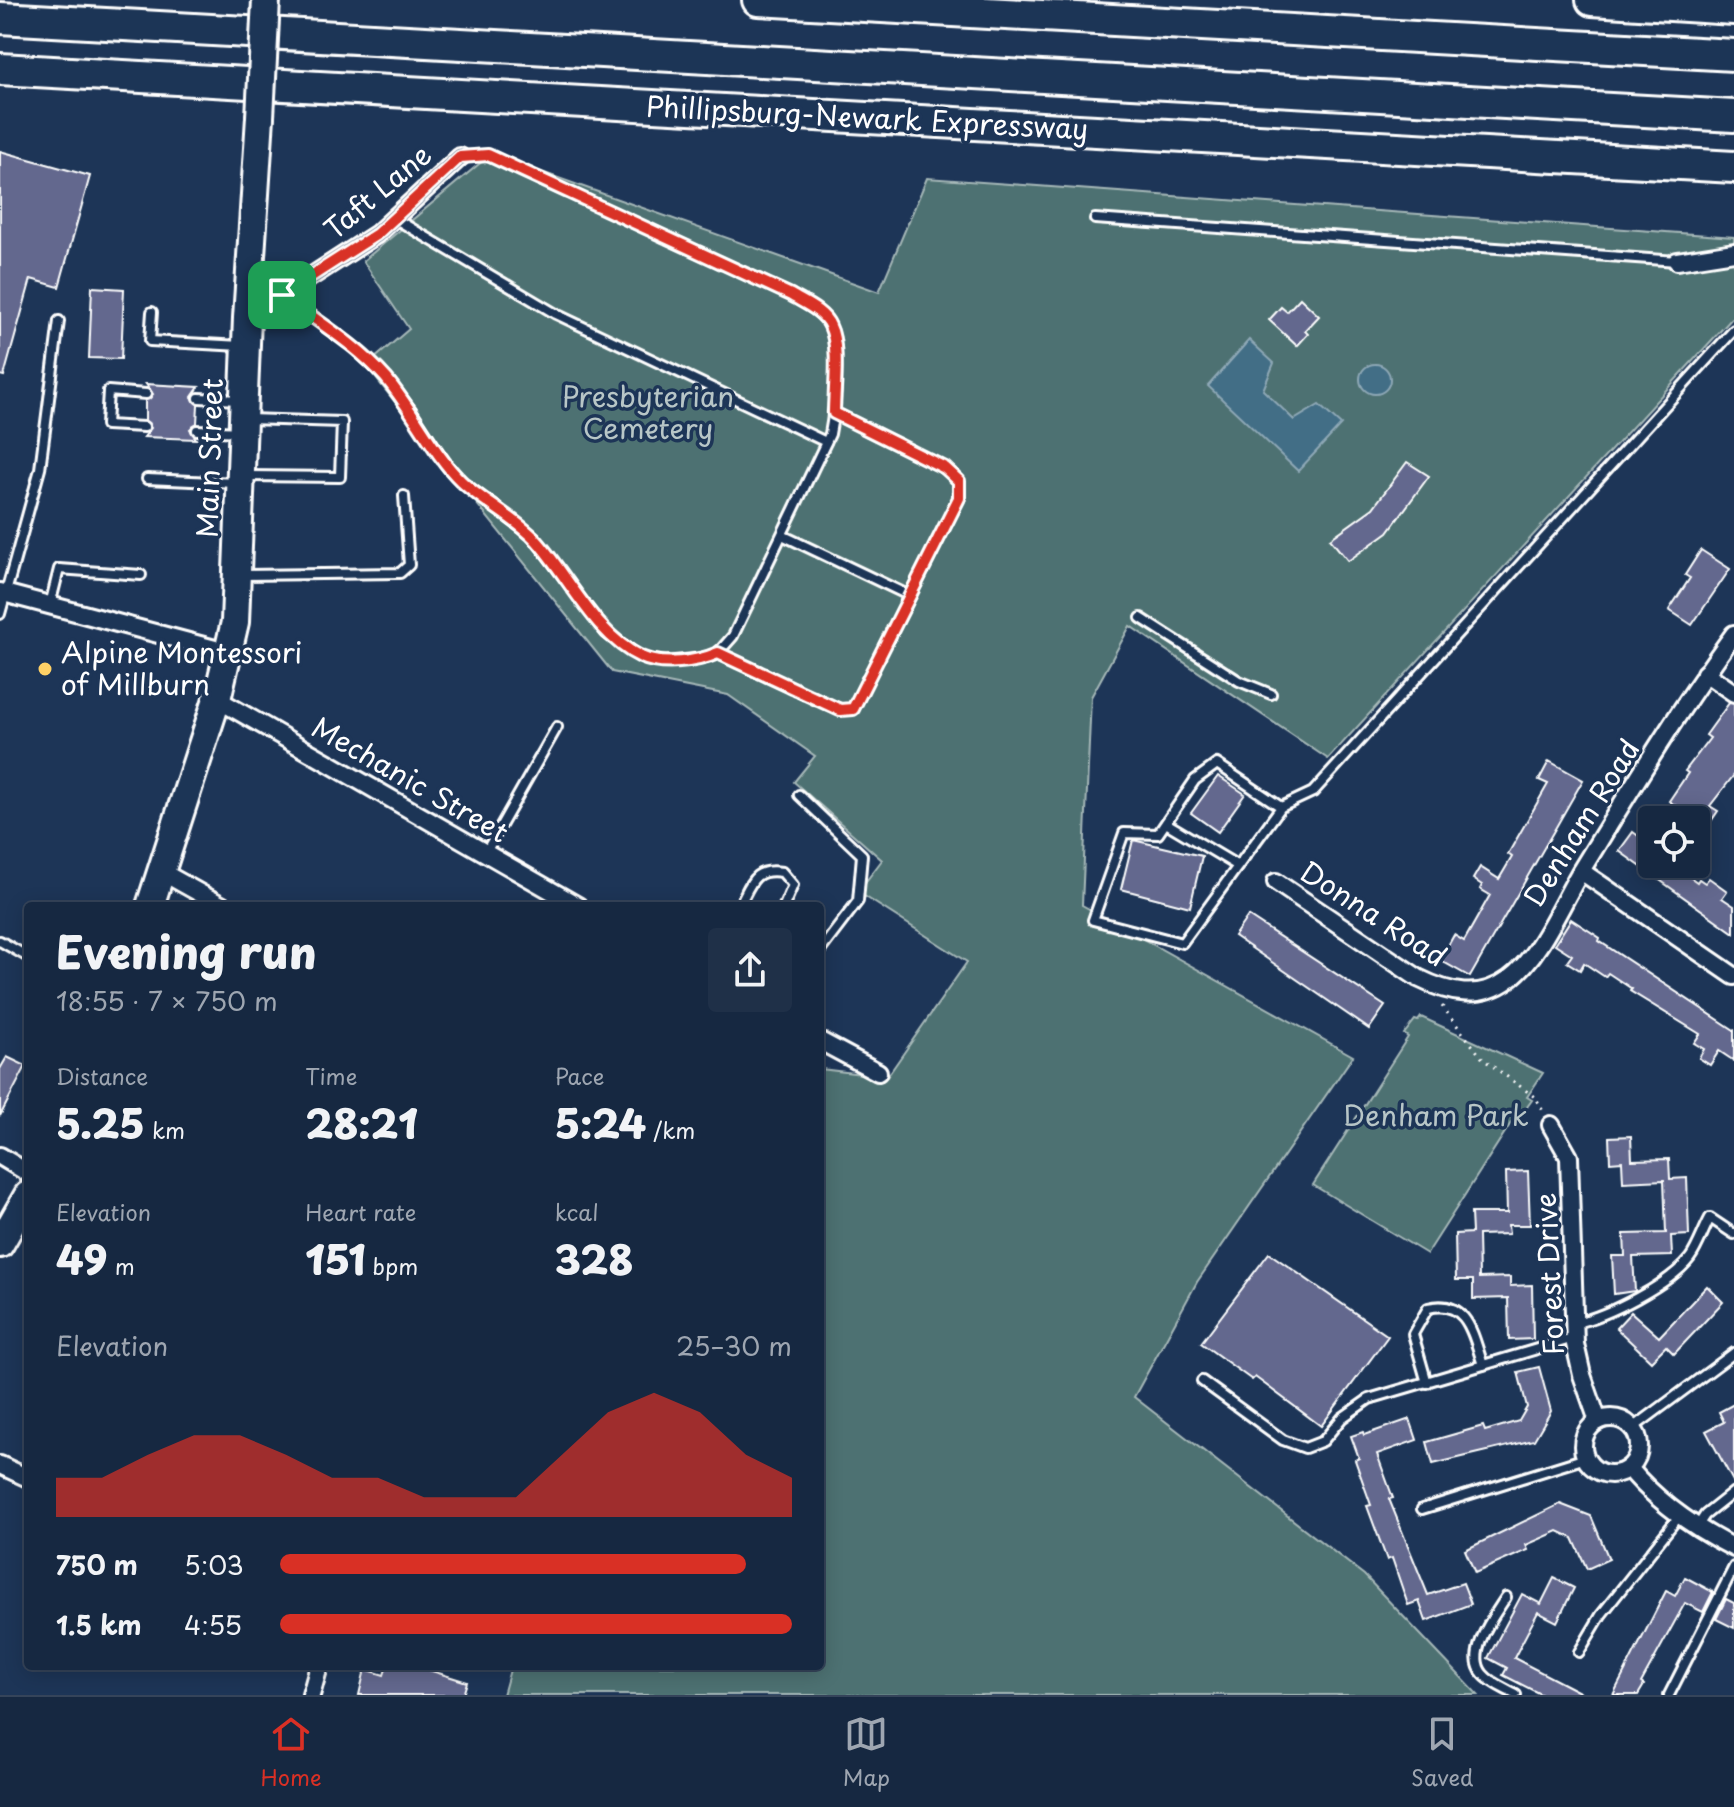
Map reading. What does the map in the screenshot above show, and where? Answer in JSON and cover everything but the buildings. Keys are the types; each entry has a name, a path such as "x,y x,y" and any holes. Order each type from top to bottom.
{"highway":[{"path":"758,0 1728,55"},
{"path":"1592,0 1734,9"},
{"name":"Phillipsburg-Newark Expressway","path":"0,18 1734,116"},
{"name":"Phillipsburg-Newark Expressway","path":"0,69 1734,167"}],"main road":[{"name":"Main Street","path":"151,902 230,653 238,575 247,318 266,0"},
{"path":"2,1234 24,1201"}],"street":[{"name":"Taft Lane","path":"247,318 377,234 460,157"},
{"path":"1677,261 1734,252"},
{"path":"3,593 230,653"},
{"name":"Denham Road","path":"1443,990 1477,993 1493,988 1520,971 1705,673 1734,634"},
{"path":"1705,673 1734,693"},
{"name":"Mechanic Street","path":"217,699 571,902"},
{"path":"1581,871 1734,976"},
{"path":"162,872 216,902"},
{"name":"Donna Road","path":"1276,882 1418,978 1443,990"},
{"path":"824,1043 878,1072"},
{"name":"Forest Drive","path":"1551,1125 1569,1157 1574,1330 1582,1375 1598,1421"},
{"path":"0,1156 24,1171"},
{"path":"1615,1419 1633,1428 1639,1452 1629,1468 1614,1474 1597,1471 1586,1458 1583,1441 1591,1426 1598,1421 1615,1419"},
{"path":"0,1465 24,1476"},
{"path":"1629,1468 1642,1484 1680,1515 1734,1548"},
{"path":"311,1695 318,1670"}],"lane":[{"path":"282,295 356,349 385,377 448,467 463,483 534,537 606,633 642,658 665,662 706,658 718,653 733,636 826,442 834,413 834,354 830,326 820,313 791,295 488,155 460,157"},
{"path":"394,218 556,314 826,442"},
{"path":"1095,219 1677,261"},
{"path":"152,312 150,341 246,346"},
{"path":"0,614 3,593 40,469 59,321"},
{"path":"1281,807 1217,764 1195,780 1158,834 1124,833 1093,920 1182,943 1281,807 1313,792 1734,330"},
{"path":"144,427 106,425 108,391 146,394"},
{"path":"199,398 244,417"},
{"path":"718,653 840,710 853,709 959,498 959,481 945,468 834,413"},
{"path":"147,479 340,477 342,422 244,417 197,430"},
{"path":"238,575 400,573 409,565 404,496"},
{"path":"782,535 910,596"},
{"path":"50,605 59,569 141,575"},
{"path":"1141,618 1239,681 1271,694"},
{"path":"485,853 557,727"},
{"path":"799,795 862,855 858,901 824,946"},
{"path":"1166,823 1238,866"},
{"path":"741,902 756,874 766,869 782,872 793,885 786,902"},
{"path":"0,941 24,955"},
{"path":"1202,1381 1283,1440 1305,1448 1323,1441 1342,1418 1369,1399 1483,1365 1574,1330 1640,1297 1689,1258 1710,1218 1734,1234"},
{"path":"1427,1383 1413,1334 1428,1308 1439,1305 1455,1308 1468,1320 1483,1365"},
{"path":"1633,1428 1734,1353"},
{"path":"1422,1509 1586,1458"},
{"path":"1697,1527 1705,1515 1734,1492"},
{"path":"1579,1652 1601,1615 1680,1515"},
{"path":"1669,1695 1734,1567"},
{"path":"1506,1597 1478,1649 1477,1663 1484,1676 1516,1695"}],"path":[{"path":"1443,990 1440,1003 1483,1059 1536,1098 1551,1125"}],"green space":[{"name":"Presbyterian Cemetery","path":"491,154 879,292 927,178 1734,237 1734,316 1328,759 1130,626 1091,697 1082,905 1353,1056 1197,1282 1134,1397 1364,1575 1478,1695 503,1695 510,1670 824,1670 824,1069 887,1077 967,962 858,892 882,860 794,782 815,756 728,695 612,672 366,366 409,329 363,261"},
{"name":"Denham Park","path":"1421,1017 1543,1073 1527,1097 1532,1100 1514,1125 1511,1123 1427,1254 1313,1185 1408,1037 1404,1034"}],"water":[{"path":"1249,340 1274,363 1263,390 1294,420 1319,405 1341,425 1298,471 1208,386"},
{"path":"1375,364 1386,368 1390,379 1386,390 1375,394 1364,390 1360,379 1364,368"}],"place":[{"name":"Alpine Montessori of Millburn","path":"45,669"}],"route":[{"path":"488,155 791,295 820,313 830,326 834,354 834,413 945,468 959,481 959,498 853,709 840,710 718,653 706,658 665,662 642,658 606,633 534,537 463,483 448,467 385,377 356,349 282,295 377,234 460,157 488,155"}]}
